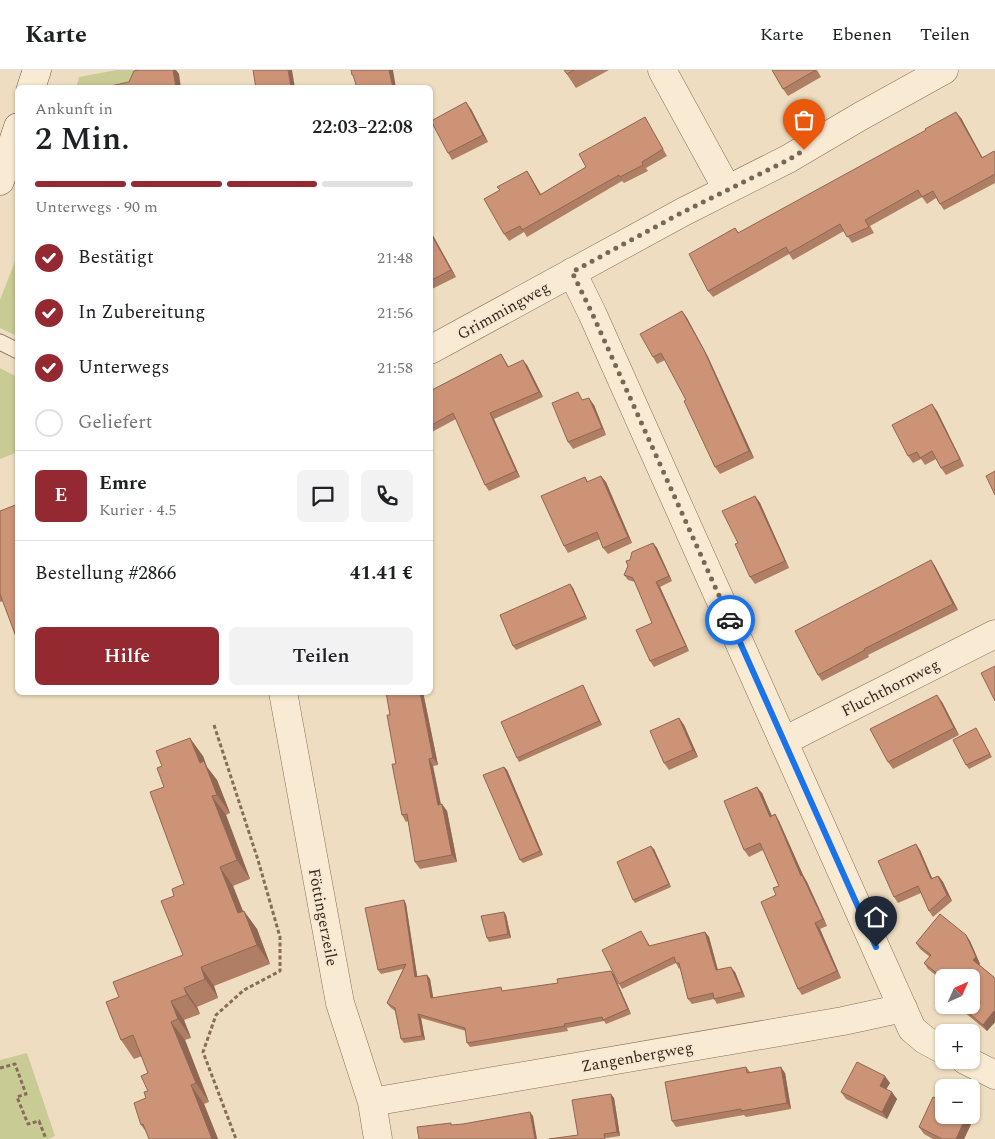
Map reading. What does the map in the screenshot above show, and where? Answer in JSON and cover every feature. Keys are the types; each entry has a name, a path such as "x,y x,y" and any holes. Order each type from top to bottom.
{"street":[{"path":"31,85 36,70"},
{"path":"662,70 727,189"},
{"name":"Grimmingweg","path":"433,348 683,212 788,160 944,70"},
{"path":"0,181 15,136"},
{"path":"572,272 596,321 912,1029 918,1035 935,1045"},
{"name":"Fluchthornweg","path":"784,741 995,634"},
{"name":"Föttingerzeile","path":"284,695 340,1003 372,1102 378,1139"},
{"name":"Zangenbergweg","path":"372,1102 843,1021 903,1008"},
{"path":"980,1067 995,1074"}],"lane":[{"path":"0,342 15,349"}],"path":[{"path":"214,725 258,860 280,937 280,971 244,990 216,1015 203,1052 236,1139"},
{"path":"0,1068 15,1064 26,1094 17,1097 28,1124 40,1121 46,1139"}],"green space":[{"path":"117,70 175,70 179,74 143,81 140,85 77,85 79,77"},
{"path":"15,261 15,335 0,328 0,300"},
{"path":"0,368 15,376 15,453 0,459"},
{"path":"27,1053 55,1136 48,1139 0,1139 0,1060"}],"building":[{"path":"173,70 176,85 115,85 129,82 134,71"},
{"path":"253,70 288,70 291,85 256,85"},
{"path":"351,70 389,70 392,85 356,85"},
{"path":"564,70 574,70 567,74"},
{"path":"772,70 816,70 783,89"},
{"path":"466,102 483,135 448,153 433,125 433,120"},
{"path":"956,112 982,158 994,151 995,174 940,204 933,191 922,197 918,190 865,220 869,227 847,237 840,224 789,253 786,247 708,291 689,254 735,228 738,233"},
{"path":"645,117 663,149 642,162 643,165 620,177 619,175 522,230 520,226 504,234 484,199 500,190 497,187 527,171 540,195 586,167 579,154"},
{"path":"433,237 451,270 433,279"},
{"path":"682,311 704,350 749,451 715,467 684,401 686,400 661,353 653,357 640,334"},
{"path":"501,354 508,367 523,360 539,392 490,413 516,471 485,485 453,413 433,424 433,389"},
{"path":"578,392 582,400 589,398 602,428 568,442 552,403"},
{"path":"932,404 960,459 941,468 932,451 920,458 917,452 908,456 892,425"},
{"path":"995,471 995,495 986,476"},
{"path":"601,476 628,537 603,548 597,532 564,546 541,496 585,477 587,482"},
{"path":"755,496 785,561 750,577 735,544 738,543 722,511"},
{"path":"15,505 15,634 0,594 0,511"},
{"path":"653,543 669,576 656,582 686,646 650,661 636,630 652,623 633,578 624,575 628,566 626,561 630,560 632,552"},
{"path":"931,560 953,604 864,649 818,675 795,631"},
{"path":"570,584 585,616 513,646 500,615"},
{"path":"995,666 995,701 981,673"},
{"path":"583,685 599,721 517,758 501,722"},
{"path":"387,695 421,695 433,758 429,759 438,805 442,804 452,855 415,862 407,814 402,815 392,764 396,764 387,715 390,715"},
{"path":"937,695 954,728 888,762 870,729"},
{"path":"679,718 693,750 664,763 650,731"},
{"path":"976,728 990,754 966,765 953,740"},
{"path":"190,738 200,763 204,761 217,795 212,796 237,860 220,867 238,913 244,911 257,945 201,967 205,979 184,988 187,995 171,1001 178,1019 171,1022 196,1083 191,1085 212,1139 149,1139 143,1124 141,1125 134,1103 146,1098 144,1092 148,1091 141,1076 148,1073 133,1035 121,1040 106,1002 119,997 113,982 183,955 161,901 174,896 172,889 184,884 150,792 164,787 157,768 162,766 156,751"},
{"path":"504,767 540,851 520,860 483,775"},
{"path":"757,787 770,817 775,814 801,876 823,919 815,923 837,971 798,989 761,902 776,895 773,888 779,886 760,843 744,850 724,801"},
{"path":"916,844 931,879 938,876 947,895 929,911 918,886 894,897 878,861"},
{"path":"651,846 669,884 633,900 617,862"},
{"path":"404,900 415,977 427,975 431,998 501,987 502,991 558,983 557,979 611,971 628,1009 603,1020 602,1017 564,1024 565,1026 467,1043 465,1028 418,1014 422,1036 401,1039 395,1008 387,1003 406,964 378,970 365,908"},
{"path":"504,912 508,934 487,938 481,916"},
{"path":"940,914 966,935 976,957 973,960 995,978 995,1013 994,1011 983,1025 970,1014 980,1014 980,969 935,969 935,972 924,963 931,955 916,943"},
{"path":"641,931 649,946 705,932 716,970 731,967 742,992 714,999 713,993 688,999 679,963 676,963 674,957 619,984 602,950"},
{"path":"857,1062 885,1076 880,1086 892,1092 882,1112 841,1092"},
{"path":"746,1067 747,1073 781,1067 787,1103 672,1121 665,1082"},
{"path":"611,1094 617,1132 604,1134 605,1139 549,1139 578,1135 572,1100"},
{"path":"933,1097 935,1098 935,1124 963,1124 956,1139 942,1139 919,1127"},
{"path":"530,1112 535,1139 419,1139 417,1127 451,1123 451,1125 463,1124"}],"way so far":[{"path":"730,620 572,272 804,150"}],"route":[{"path":"730,620 876,947"}]}
